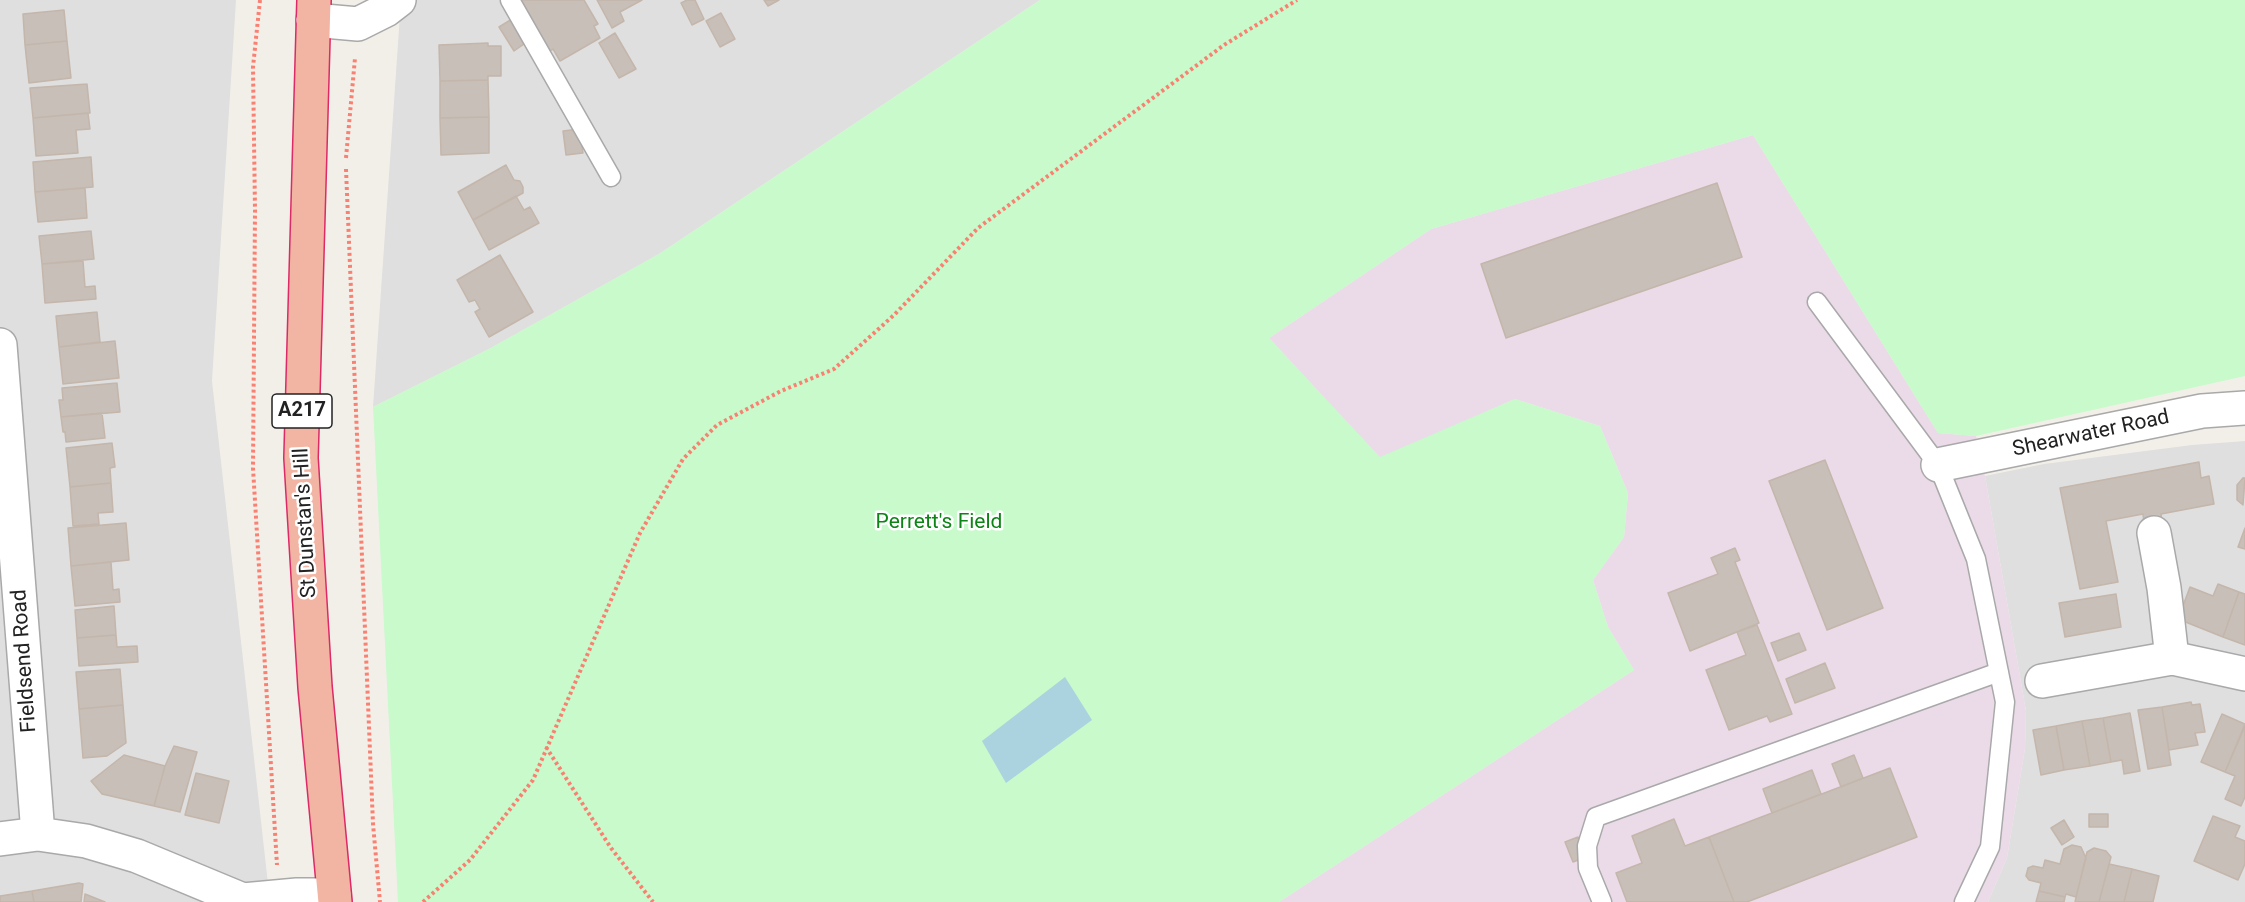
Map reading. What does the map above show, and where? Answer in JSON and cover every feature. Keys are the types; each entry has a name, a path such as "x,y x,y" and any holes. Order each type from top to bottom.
{"highway":[{"name":"St Dunstan's Hill","path":"313,10 301,458 315,687 335,898"}],"street":[{"path":"313,10 358,24 386,10 399,0"},
{"name":"Fieldsend Road","path":"0,345 3,413 38,834"},
{"name":"Shearwater Road","path":"1938,465 2202,411 2245,408"},
{"path":"2154,533 2164,588 2172,658"},
{"path":"2042,681 2172,658 2245,674"},
{"path":"0,839 38,834 86,841 137,856 243,900 297,895 335,898"}],"lane":[{"path":"510,0 611,177"},
{"path":"1816,302 1938,465 1976,559 2005,702 1990,847 1964,902"},
{"path":"1602,902 1588,868 1587,846 1596,817 1999,672"}],"path":[{"path":"260,0 254,67 253,468 277,868"},
{"path":"423,902 470,860 532,780 640,533 682,459 717,425 781,391 834,369 894,315 978,228 1224,45 1297,0"},
{"path":"356,47 345,162 347,237 372,812 380,902"},
{"path":"546,747 611,848 652,902"}],"shaded area":[{"path":"0,0 236,0 212,381 270,902 0,902"},
{"path":"401,0 1040,0 659,254 489,349 373,407"},
{"path":"1753,135 1938,433 1976,436 2026,711 2025,748 2007,858 1988,902 1279,902 1634,670 1608,627 1593,580 1624,537 1628,493 1600,426 1515,399 1380,458 1269,338 1431,229"},
{"path":"2245,441 2245,902 1988,902 2007,858 2025,748 2026,711 1985,476 2044,464 2192,445"}],"green space":[{"name":"Perrett's Field","path":"1040,0 2245,0 2245,376 1976,436 1938,433 1753,135 1431,229 1269,338 1380,457 1515,399 1600,426 1628,493 1624,537 1593,580 1608,627 1634,670 1279,902 398,902 373,407 489,349 659,254"}],"water":[{"path":"1065,677 1092,720 1006,783 982,741"}],"building":[{"path":"521,0 584,0 598,24 594,26 600,38 560,61 553,49 550,51"},
{"path":"597,0 642,0 620,12 624,21 612,28"},
{"path":"695,0 704,19 692,25 681,3"},
{"path":"764,0 779,0 768,6"},
{"path":"64,10 67,41 25,45 23,14"},
{"path":"721,13 735,39 720,47 706,21"},
{"path":"512,19 527,42 514,51 499,27"},
{"path":"615,33 636,69 619,78 599,43"},
{"path":"67,41 71,78 29,83 25,45"},
{"path":"488,43 488,46 501,46 501,76 488,76 488,80 440,81 439,45"},
{"path":"488,80 489,117 440,118 440,81"},
{"path":"87,84 90,113 33,118 30,88"},
{"path":"88,113 90,129 76,130 78,153 36,156 33,118"},
{"path":"489,117 489,153 441,155 440,118"},
{"path":"579,129 583,153 566,155 563,131"},
{"path":"91,157 93,187 35,192 33,162"},
{"path":"506,165 514,180 520,181 523,193 473,220 458,192"},
{"path":"1717,183 1742,257 1506,338 1481,264"},
{"path":"85,188 87,218 38,222 35,192"},
{"path":"516,196 524,210 530,207 539,223 489,250 473,220"},
{"path":"91,231 94,259 42,264 39,236"},
{"path":"500,255 533,312 489,337 475,312 480,309 475,300 469,302 457,280"},
{"path":"83,261 85,287 95,286 96,299 45,303 42,264"},
{"path":"97,312 100,342 59,347 56,316"},
{"path":"115,341 119,378 63,384 59,347"},
{"path":"117,383 120,412 61,417 59,400 63,400 62,388"},
{"path":"102,413 105,438 66,442 61,417"},
{"path":"112,443 115,467 110,468 111,483 70,487 66,448"},
{"path":"1825,460 1883,608 1827,630 1769,481"},
{"path":"2199,462 2201,478 2209,476 2214,504 2161,514 2162,521 2144,524 2143,514 2106,521 2118,582 2080,589 2060,488"},
{"path":"2245,478 2243,505 2237,500 2237,485"},
{"path":"111,483 113,512 98,513 99,524 73,526 70,487"},
{"path":"126,523 129,560 71,566 68,528"},
{"path":"2245,528 2245,549 2238,547"},
{"path":"1735,548 1740,560 1735,562 1759,623 1690,651 1668,593 1718,574 1711,558"},
{"path":"111,562 113,590 119,589 120,602 75,606 71,566"},
{"path":"2218,584 2239,592 2223,637 2178,619 2190,587 2213,596"},
{"path":"2239,592 2245,594 2245,645 2223,637"},
{"path":"2116,594 2121,627 2065,637 2059,603"},
{"path":"114,606 116,635 77,638 75,610"},
{"path":"1757,625 1792,714 1770,722 1767,716 1729,730 1706,670 1746,655 1737,632"},
{"path":"1799,633 1806,650 1778,661 1771,643"},
{"path":"116,635 117,647 137,646 138,662 79,666 77,638"},
{"path":"1825,663 1835,688 1795,703 1786,679"},
{"path":"120,669 123,705 79,709 76,672"},
{"path":"2191,702 2192,705 2200,704 2205,732 2195,733 2198,745 2169,750 2162,707"},
{"path":"123,705 126,743 107,756 83,758 79,709"},
{"path":"2162,707 2171,765 2148,769 2138,710"},
{"path":"2130,713 2140,771 2124,774 2122,760 2111,762 2103,718"},
{"path":"2222,714 2245,724 2225,772 2201,762"},
{"path":"2103,718 2111,762 2090,766 2082,721"},
{"path":"2082,721 2090,766 2064,770 2056,726"},
{"path":"2056,726 2064,770 2041,775 2033,730"},
{"path":"2245,726 2245,797 2241,806 2225,799 2235,776 2225,772"},
{"path":"174,746 197,752 180,812 154,806 165,766"},
{"path":"124,755 165,766 154,806 102,794 91,781"},
{"path":"1854,755 1863,778 1841,787 1832,764"},
{"path":"1890,768 1917,837 1747,902 1734,902 1709,837"},
{"path":"1812,770 1821,794 1772,813 1763,789"},
{"path":"196,773 229,781 219,823 185,815"},
{"path":"2089,814 2108,814 2108,827 2089,827"},
{"path":"2213,816 2240,826 2235,837 2245,841 2245,864 2238,880 2194,861"},
{"path":"1674,819 1685,846 1709,837 1734,902 1627,902 1616,873 1642,863 1632,836"},
{"path":"2064,820 2074,837 2062,845 2051,828"},
{"path":"1578,837 1586,857 1573,862 1565,842"},
{"path":"2072,845 2081,847 2086,858 2076,897 2039,891 2041,883 2029,880 2026,876 2028,868 2033,866 2043,868 2045,860 2060,864 2064,849"},
{"path":"2094,848 2106,851 2111,857 2099,902 2075,902 2087,852"},
{"path":"2109,864 2132,869 2124,902 2099,902"},
{"path":"2132,869 2159,876 2153,902 2124,902"},
{"path":"83,884 81,902 34,902 32,891"},
{"path":"32,891 34,902 0,902 0,896"},
{"path":"2039,891 2065,897 2064,902 2036,902"},
{"path":"85,894 105,902 84,902"}]}
